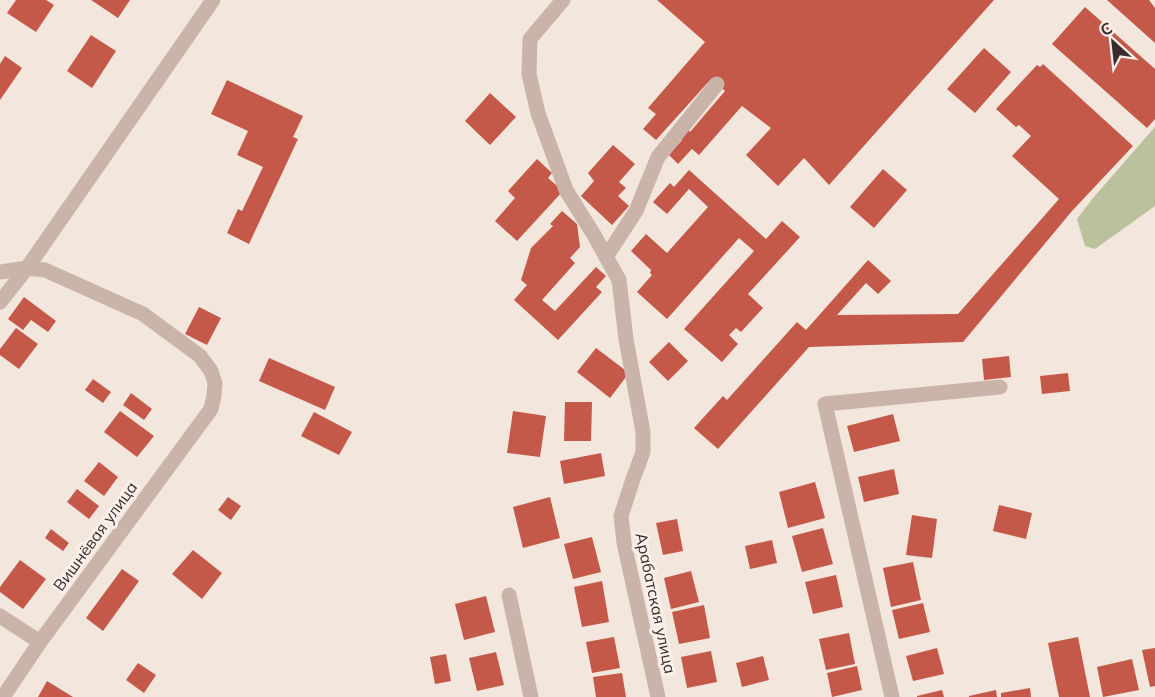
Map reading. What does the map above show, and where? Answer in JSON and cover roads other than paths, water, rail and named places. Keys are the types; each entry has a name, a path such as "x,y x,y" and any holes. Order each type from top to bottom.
{"street":[{"path":"0,302 27,268 213,0"},
{"name":"Арабатская улица","path":"563,0 530,39 529,74 538,113 566,190 619,280 626,339 643,432 643,452 621,516 624,543 658,697"},
{"path":"606,256 636,211 658,157 717,84"},
{"path":"0,272 27,268"},
{"name":"Вишнёвая улица","path":"3,697 40,642 211,409 215,383 212,371 200,356 143,314 45,270 27,268"},
{"path":"892,697 825,404 1000,387"},
{"path":"509,595 531,697"},
{"path":"0,616 40,642"}]}
